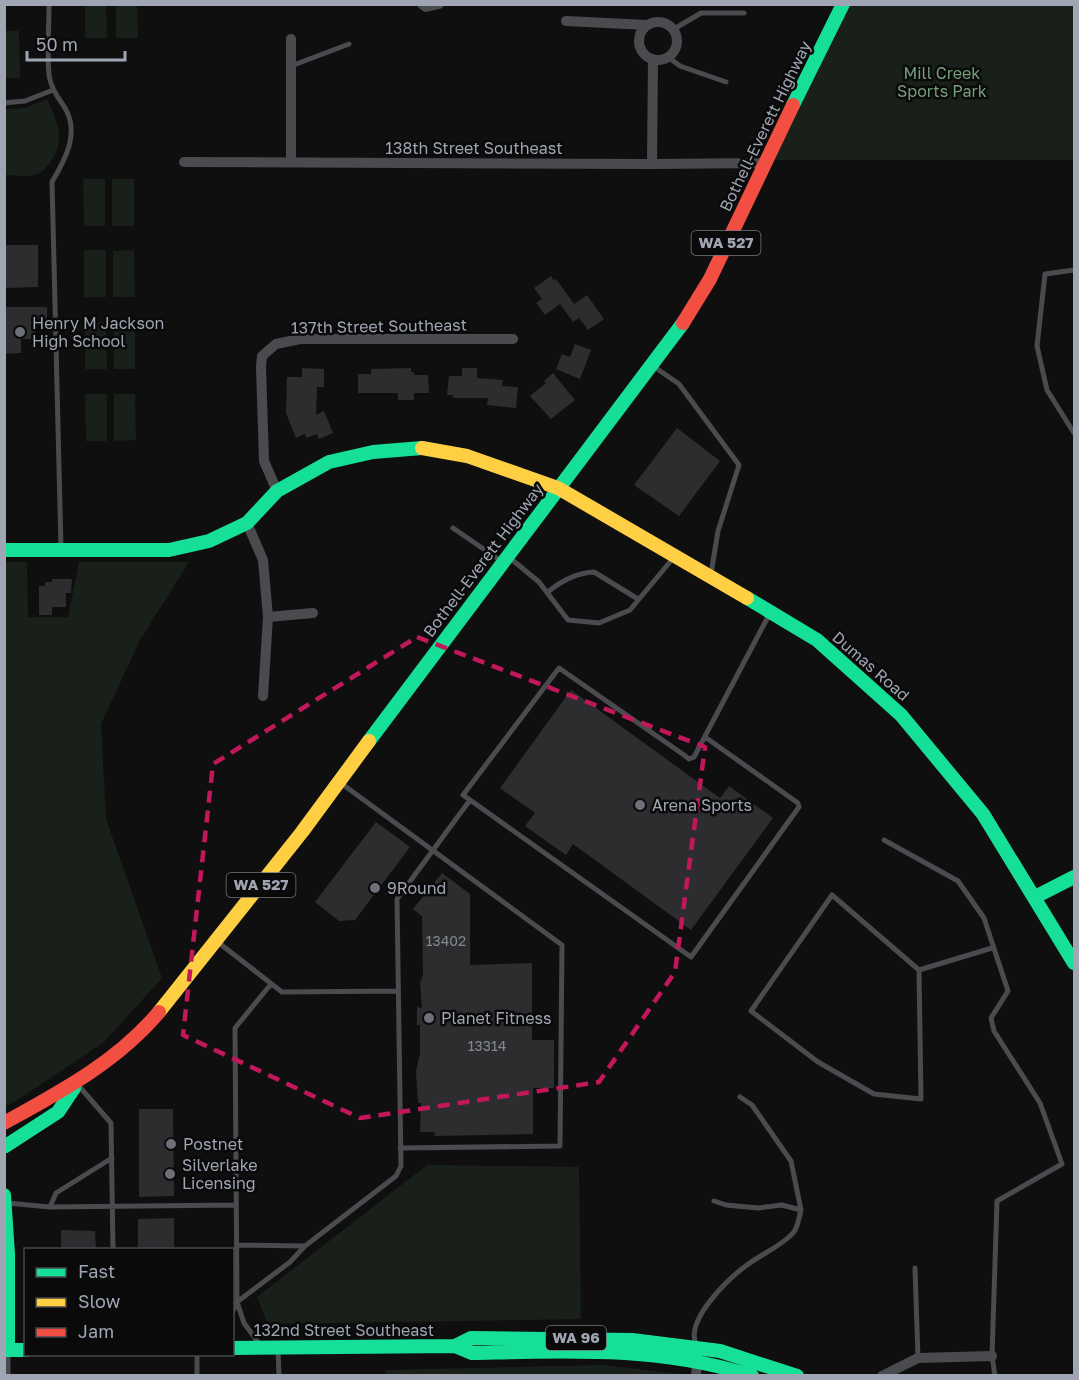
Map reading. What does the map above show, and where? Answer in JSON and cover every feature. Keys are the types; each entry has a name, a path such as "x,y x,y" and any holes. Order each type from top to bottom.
{"main road":[{"name":"Bothell-Everett Highway","path":"4,1124 77,1083 141,1034 302,832 652,365 684,322 710,279 764,163 843,4"},
{"name":"Dumas Road","path":"247,523 277,490 329,462 373,452 426,448 467,456 558,489 675,555 817,640 902,715 983,814 1074,963"},
{"path":"4,550 169,550 209,541 247,523"},
{"path":"1035,897 1074,877"},
{"name":"Bothell-Everett Highway","path":"4,1144 58,1112 77,1083"},
{"path":"4,1144 31,1110"},
{"path":"5,1199 6,1350 24,1350"},
{"name":"132nd Street Southeast","path":"234,1348 455,1346 471,1338 632,1340 698,1354 752,1376"},
{"name":"132nd Street Southeast","path":"698,1354 720,1352 797,1376"}],"street":[{"path":"422,4 426,7 440,4"},
{"path":"567,21 647,25 659,21 666,22 674,29 678,37 676,50 660,60 653,59 643,52 639,35 647,25"},
{"path":"291,39 291,162"},
{"path":"652,164 653,59"},
{"name":"138th Street Southeast","path":"184,162 764,163"},
{"name":"137th Street Southeast","path":"277,490 264,461 261,367 262,356 276,344 300,339 513,339"},
{"path":"247,523 263,560 268,617 263,696"},
{"path":"268,617 313,613"},
{"path":"696,1376 698,1354"},
{"path":"882,1376 918,1358 992,1356"}],"lane":[{"path":"49,4 49,75 53,90 67,111 72,137 66,157 52,182 61,549"},
{"path":"674,29 701,13 744,13"},
{"path":"291,66 349,44"},
{"path":"668,57 680,66 726,82"},
{"path":"4,103 25,101 53,90"},
{"path":"1074,270 1045,274 1037,346 1047,390 1074,433"},
{"path":"652,365 679,384 739,465 718,531 710,576"},
{"path":"453,528 539,582 568,620 599,623 630,610 675,555"},
{"path":"548,592 557,584 573,576 594,572 638,599"},
{"path":"705,737 798,803 799,807 691,957 463,795 559,668 689,759 694,757 771,612"},
{"path":"338,782 562,945 560,1146 400,1148"},
{"path":"234,1309 237,1302 290,1262 305,1246 396,1176 401,1166 397,899 470,800"},
{"path":"884,840 958,881 984,918 1008,991 991,1018 994,1030 1040,1103 1062,1164 997,1201 992,1356 995,1376"},
{"path":"832,895 919,970 921,1099 874,1094 818,1062 751,1011 832,895"},
{"path":"217,941 282,992 398,991"},
{"path":"919,970 992,948"},
{"path":"262,1347 244,1323 237,1302 235,1028 270,984"},
{"path":"77,1083 111,1122 113,1248"},
{"path":"698,1354 694,1341 696,1323 708,1303 746,1266 795,1232 801,1210 791,1161 752,1105 740,1097"},
{"path":"50,1207 56,1193 112,1158"},
{"path":"5,1199 50,1207 236,1205"},
{"path":"714,1201 726,1205 758,1208 782,1205 801,1210"},
{"path":"237,1245 305,1246"},
{"path":"915,1268 918,1358"},
{"path":"278,1347 279,1376"},
{"path":"6,1350 8,1376"},
{"path":"197,1356 197,1376"}],"highlighted area":[{"path":"417,637 705,747 675,972 599,1082 360,1118 183,1035 213,764"}],"green space":[{"path":"85,5 106,5 107,38 85,38"},
{"path":"116,5 137,5 138,38 116,38"},
{"name":"Mill Creek Sports Park","path":"849,5 1074,5 1074,160 771,160"},
{"path":"4,31 19,31 20,78 5,78"},
{"path":"47,99 58,130 56,153 47,167 39,173 30,176 5,175 5,109 25,108"},
{"path":"83,179 105,179 105,226 84,226"},
{"path":"112,179 134,179 134,226 112,226"},
{"path":"84,250 106,250 106,297 84,297"},
{"path":"134,250 135,297 113,297 113,251"},
{"path":"85,322 106,322 107,369 85,369"},
{"path":"113,322 135,322 135,369 114,369"},
{"path":"85,394 107,394 107,441 86,441"},
{"path":"114,394 135,394 136,440 114,441"},
{"path":"5,562 27,562 28,617 68,617 79,562 189,562 140,640 101,724 106,819 162,978 104,1042 5,1106"},
{"path":"427,1165 579,1167 581,1319 268,1324 257,1297"},
{"path":"602,1365 681,1374 681,1376 385,1375 386,1370"}],"building":[{"path":"4,245 38,245 38,287 4,288"},
{"path":"551,276 554,281 556,279 574,304 587,295 604,319 588,330 579,318 573,322 560,304 545,315 536,303 542,299 534,288"},
{"name":"Henry M Jackson High School","path":"4,307 47,307 47,325 35,325 36,339 21,339 21,353 4,354"},
{"path":"575,344 591,350 580,379 556,369 562,354 570,357"},
{"path":"302,368 324,369 324,387 317,387 316,415 324,411 333,433 319,439 317,434 306,438 305,434 296,438 286,413 287,377 302,377"},
{"path":"411,368 414,375 428,375 429,393 414,393 414,400 398,400 398,393 358,393 358,374 371,374 371,369"},
{"path":"462,368 477,368 477,378 503,380 502,386 518,387 516,408 487,405 488,398 453,398 453,395 447,395 449,376 462,376"},
{"path":"553,373 575,400 551,419 530,396 546,383 544,381"},
{"path":"677,428 720,461 679,516 634,485"},
{"path":"52,579 72,579 71,593 66,593 66,607 52,607 52,615 39,615 39,586 45,586 45,582 52,582"},
{"name":"Arena Sports","path":"571,690 720,798 729,786 773,818 691,930 573,844 566,855 525,826 535,813 500,788"},
{"path":"376,822 410,847 355,920 339,921 315,902"},
{"path":"442,873 470,894 470,965 532,963 532,1040 554,1040 554,1088 533,1088 533,1134 435,1136 434,1132 420,1132 421,1103 418,1103 416,1071 420,1053 420,1025 417,1025 417,1007 422,1008 420,983 423,975 422,916 413,909"},
{"path":"139,1109 173,1109 174,1196 139,1197"},
{"path":"174,1218 174,1248 138,1248 138,1219"},
{"path":"61,1230 95,1231 96,1248 61,1248"}],"traffic: fast":[{"path":"793,105 843,4"},
{"path":"369,741 683,323"},
{"path":"4,550 169,550 209,541 247,523 277,491 329,462 373,452 422,448"},
{"path":"747,598 817,640 901,715 983,814 1074,963"},
{"path":"1035,897 1074,877"},
{"path":"4,1147 58,1112 74,1088"},
{"path":"4,1195 8,1254 8,1350"},
{"path":"455,1346 471,1338 632,1340 720,1351 797,1376"},
{"path":"234,1348 455,1346 472,1353 614,1352 683,1359 752,1376"},
{"path":"4,1350 24,1350"}],"traffic: slow":[{"path":"422,448 467,456 558,488 747,598"},
{"path":"159,1012 302,832 369,741"}],"traffic: jam":[{"path":"683,323 710,279 793,105"},
{"path":"4,1123 87,1075 125,1046 159,1012"}],"place":[{"name":"Henry M Jackson High School","path":"20,332"},
{"name":"Arena Sports","path":"640,805"},
{"name":"9Round","path":"375,888"},
{"name":"Planet Fitness","path":"429,1018"},
{"name":"Postnet","path":"171,1144"},
{"name":"Silverlake Licensing","path":"170,1174"}]}
